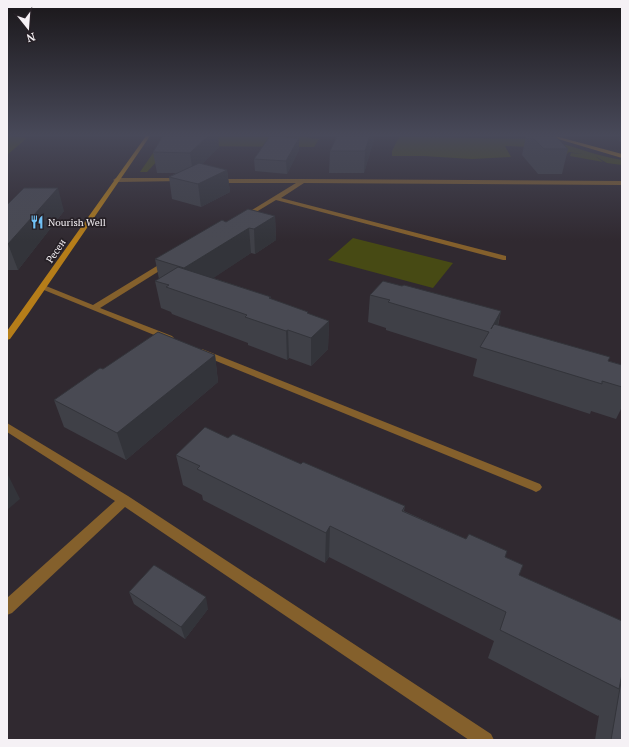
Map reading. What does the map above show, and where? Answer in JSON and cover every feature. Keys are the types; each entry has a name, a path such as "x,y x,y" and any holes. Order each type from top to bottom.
{"street":[{"name":"Ресен","path":"7,337 43,288 123,171"},
{"path":"116,180 186,180"},
{"path":"210,180 622,183"},
{"path":"234,223 304,181"},
{"path":"275,198 503,258"},
{"path":"93,308 174,259"},
{"path":"43,288 177,342"},
{"path":"191,348 536,487"},
{"path":"7,427 124,500 485,740"},
{"path":"7,608 124,500"}],"green space":[{"path":"353,238 453,263 433,288 328,260"}],"building":[{"path":"182,171 225,171 198,184 169,177"},
{"path":"24,188 58,188 7,244 7,205"},
{"path":"248,209 275,216 254,229 249,228 184,268 155,259 222,220 226,222"},
{"path":"178,267 271,297 269,298 329,321 311,338 245,317 247,315 166,287 169,285 155,281"},
{"path":"383,281 402,286 404,285 501,311 491,329 494,324 610,357 608,361 622,365 622,387 602,381 602,384 480,347 489,332 388,302 390,300 370,295"},
{"path":"158,332 215,355 117,433 54,400 100,368 103,369"},
{"path":"205,427 228,438 233,434 301,464 303,462 405,506 402,511 466,539 469,534 507,551 505,557 523,565 519,575 622,621 622,674 619,689 500,630 506,612 330,526 326,533 197,469 200,466 176,455"},
{"path":"154,565 206,597 181,627 129,592"},
{"path":"622,676 622,740 611,740"}],"place":[{"name":"Nourish Well","path":"37,222"}]}
